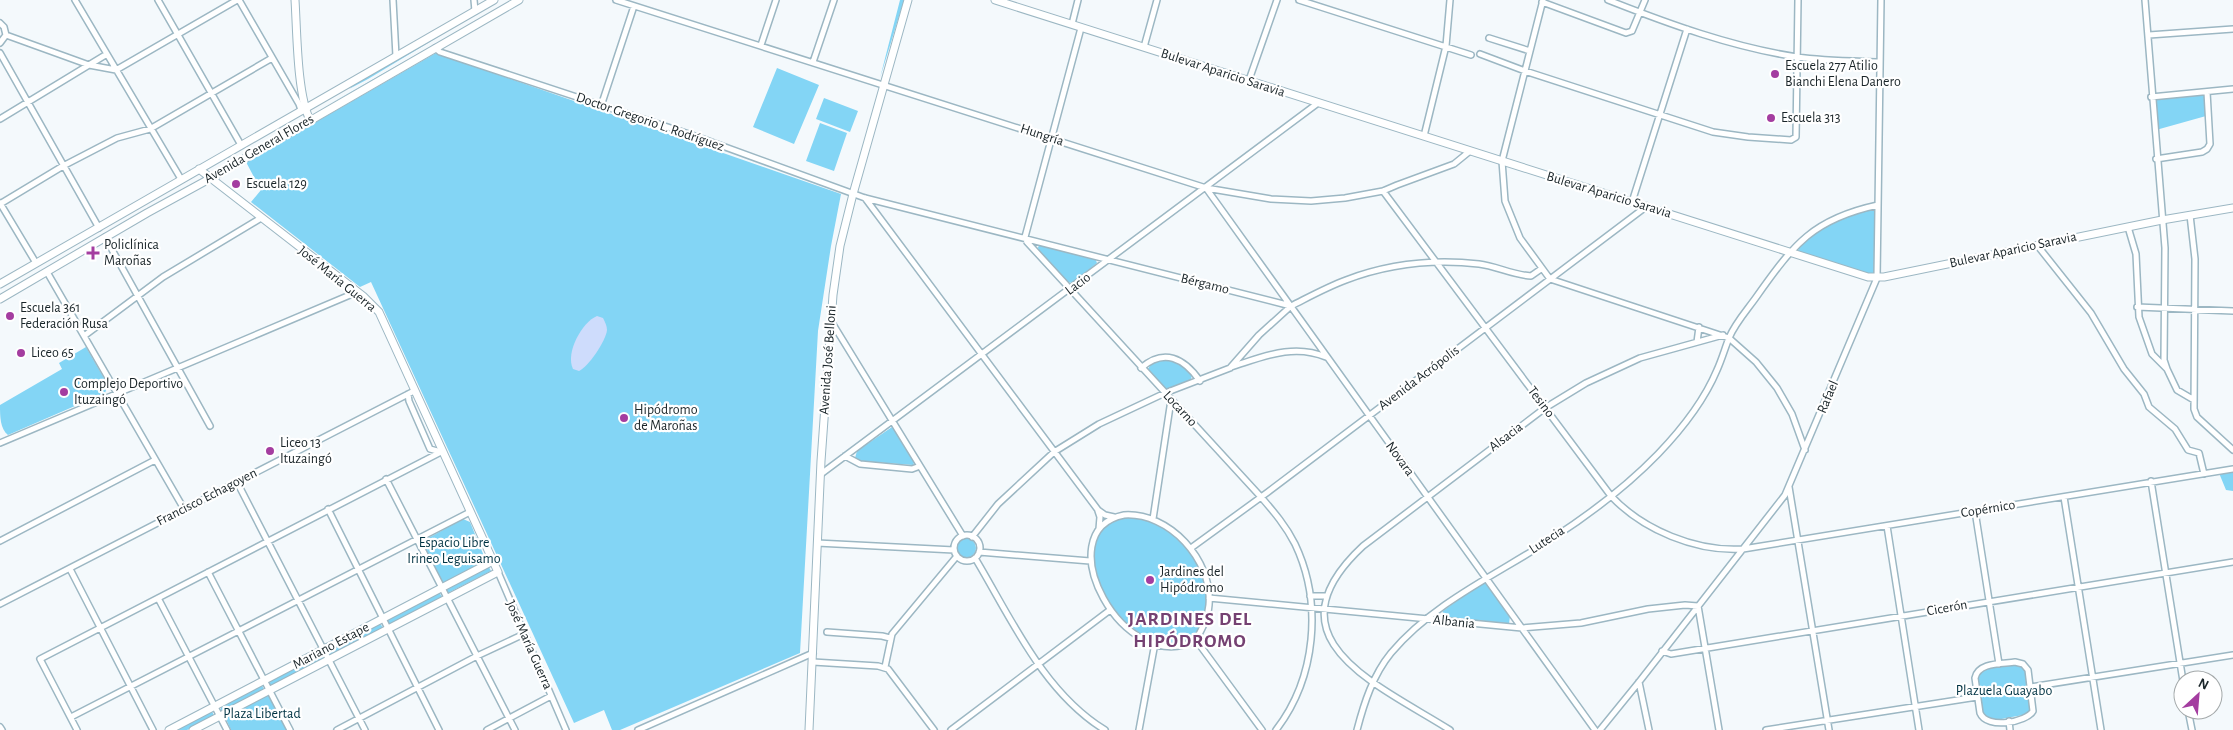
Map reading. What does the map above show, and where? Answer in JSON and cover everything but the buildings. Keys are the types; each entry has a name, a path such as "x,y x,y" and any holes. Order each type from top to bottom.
{"street":[{"path":"75,0 181,179"},
{"path":"158,0 241,145 214,166 210,171 211,178"},
{"path":"0,24 6,35 89,65 116,70 238,0 306,113"},
{"path":"295,0 306,113"},
{"path":"393,0 396,56"},
{"path":"474,0 475,10"},
{"name":"Avenida General Flores","path":"0,299 283,136 306,113 396,56 494,0"},
{"name":"Avenida General Flores","path":"0,284 241,145 435,48 519,0"},
{"name":"Hungría","path":"616,0 1206,188 1249,197 1293,201 1345,198 1383,190 1454,164 1470,151"},
{"path":"761,45 776,0"},
{"path":"813,62 834,0"},
{"name":"Avenida José Belloni","path":"809,730 821,461 831,321 840,246 908,0"},
{"name":"Bulevar Aparicio Saravia","path":"998,0 1318,103 1878,278 2162,220 2233,208"},
{"path":"1072,24 1078,0"},
{"path":"1144,47 1157,0"},
{"path":"1249,80 1277,0"},
{"path":"1299,0 1471,55"},
{"path":"1424,136 1446,46 1450,0"},
{"path":"1608,0 1640,13 1743,46 1797,57 1880,62"},
{"path":"1645,0 1632,31 1626,33 1542,1 1502,161 1504,196 1514,225 1520,238 1550,279 1730,338 1756,362 1777,388 1792,414 1805,450"},
{"path":"1480,54 1525,72 1713,132 1791,140 1796,137 1798,0"},
{"name":"Rafael","path":"1600,730 1640,682 1789,487 1878,278 1881,0"},
{"path":"2145,0 2149,35 2151,97 2165,248 2164,360 2177,390 2194,400"},
{"path":"601,106 634,6"},
{"path":"1025,237 1081,28"},
{"path":"2149,35 2233,28"},
{"path":"1632,202 1687,29"},
{"path":"0,43 6,35"},
{"path":"1489,38 1530,51"},
{"name":"Doctor Gregorio L. Rodríguez","path":"435,48 601,106 695,136 865,198"},
{"path":"0,53 99,228"},
{"path":"0,119 107,54"},
{"path":"36,262 0,203 63,166 117,138 150,129 272,58"},
{"path":"2151,97 2233,89"},
{"path":"2156,159 2202,152 2207,149 2210,144 2206,92"},
{"name":"Lacio","path":"821,474 1070,290 1318,103"},
{"name":"José María Guerra","path":"199,169 358,292 379,312 411,392 493,561 566,730"},
{"name":"Novara","path":"1206,188 1595,730"},
{"name":"Tesino","path":"1383,190 1611,496 1637,519 1673,537 1704,546 1743,549"},
{"path":"865,198 1098,510 1105,515 1114,517"},
{"name":"Bérgamo","path":"865,198 1025,237 1290,306"},
{"path":"1730,338 1790,252 1802,239 1822,224 1843,214 1878,204"},
{"name":"Avenida Acrópolis","path":"1191,548 1647,206"},
{"path":"2190,215 2195,259 2194,410 2198,417 2233,450"},
{"path":"84,336 163,277 261,218"},
{"path":"2128,227 2136,254 2137,307 2152,354 2167,369"},
{"path":"105,237 210,426"},
{"name":"Locarno","path":"1025,237 1027,242 1070,290 1284,524 1294,542 1306,574 1311,608"},
{"path":"2037,245 2091,313 2124,369 2145,396 2149,407 2175,429 2188,450 2199,453 2204,474"},
{"path":"1230,368 1259,335 1290,306 1345,280 1368,273 1417,263 1482,264 1531,276 1541,269"},
{"path":"47,272 184,509"},
{"path":"0,441 358,292"},
{"path":"2137,307 2233,311"},
{"path":"831,321 963,536"},
{"path":"1697,342 1699,327"},
{"name":"Alsacia","path":"1324,626 1327,596 1343,569 1358,551 1545,408 1586,383 1640,358 1723,335"},
{"name":"Lutecia","path":"1357,730 1373,682 1390,654 1416,627 1486,577 1553,538 1611,496 1657,455 1684,424 1717,372 1730,338"},
{"path":"972,537 998,504 1054,452 1099,424 1165,394 1230,368 1287,350 1302,351 1328,358"},
{"path":"1141,368 1156,359 1172,358 1187,365 1200,381"},
{"name":"Francisco Echagoyen","path":"0,604 411,392"},
{"path":"1153,519 1171,400"},
{"path":"77,730 40,659 441,452"},
{"path":"846,456 860,464 912,469 920,466"},
{"path":"0,541 155,460"},
{"path":"821,461 835,462"},
{"name":"Copérnico","path":"1743,549 2233,469"},
{"path":"386,479 515,730"},
{"path":"237,482 365,730"},
{"path":"2152,482 2181,670"},
{"path":"1789,487 1829,730"},
{"path":"2064,497 2101,730"},
{"path":"328,509 439,730"},
{"path":"1098,510 1100,517 1098,531 1090,561 1098,589 1110,610 1132,632 1155,643 1179,646 1196,640 1205,622 1210,598 1203,571 1191,548 1173,531 1153,519 1129,514 1106,521 1098,531"},
{"path":"71,717 470,512"},
{"path":"1975,512 1999,664"},
{"path":"1887,526 1919,730"},
{"path":"963,536 972,537 978,543 979,552 975,558 965,561 956,556 954,550 956,541 963,536"},
{"path":"817,543 954,550"},
{"path":"979,552 1090,561"},
{"path":"885,667 889,655 890,638 956,556"},
{"path":"975,558 1039,664 1069,702 1084,716 1104,730"},
{"name":"Mariano Estape","path":"169,730 493,561"},
{"name":"Cicerón","path":"1662,651 1671,654 2233,562"},
{"path":"70,569 153,730"},
{"path":"208,572 290,730"},
{"name":"Mariano Estape","path":"193,730 498,572"},
{"path":"1310,596 1327,596"},
{"path":"158,598 227,730"},
{"name":"Albania","path":"1210,598 1522,628 1581,623 1657,608 1685,605 1698,606"},
{"path":"1698,606 1719,730"},
{"path":"1276,730 1294,704 1302,685 1308,664 1312,626 1311,608"},
{"path":"951,730 1110,610"},
{"path":"1312,626 1324,626 1337,652 1358,673 1450,730"},
{"path":"827,632 890,638"},
{"path":"337,730 477,656 524,634"},
{"path":"1196,640 1262,730"},
{"path":"1139,730 1155,643"},
{"path":"638,730 813,653"},
{"path":"2031,687 2233,655"},
{"path":"813,662 885,667 891,671 934,730"},
{"path":"2015,662 2023,664 2028,670 2034,707 2032,714 2027,718 1994,724 1985,720 1980,712 1975,678 1977,671 1982,667 1999,664 2015,662"},
{"path":"1640,682 1649,730"},
{"path":"487,730 551,696"},
{"path":"1766,730 1977,697"},
{"path":"2009,721 2010,730"}],"green space":[{"path":"900,0 904,0 880,78"},
{"path":"483,10 368,79 349,89 364,77"},
{"path":"486,15 487,16 321,109"},
{"name":"Hipódromo de Maroñas","path":"436,53 841,194 818,331 800,653 620,730 612,730 604,710 574,723 371,282 360,287 251,202 261,190 246,162"},
{"path":"777,68 819,85 794,144 753,127"},
{"path":"2205,95 2206,116 2156,130 2155,98"},
{"path":"824,98 858,111 850,132 816,119"},
{"path":"820,123 847,133 834,171 806,161"},
{"path":"1874,208 1876,211 1875,269 1873,274 1870,275 1798,251 1800,246 1811,235 1835,220"},
{"path":"1041,244 1095,258 1097,263 1073,283 1067,282 1039,254 1038,247"},
{"name":"Complejo Deportivo Ituzaingó","path":"86,347 108,385 105,393 8,435 2,426 0,405 62,369 59,363"},
{"path":"1164,359 1181,363 1192,374 1191,380 1165,389 1148,369 1152,362"},
{"path":"892,427 915,461 913,465 858,461 855,458 857,451"},
{"path":"2233,471 2233,491 2226,490 2219,473"},
{"name":"Jardines del Hipódromo","path":"1129,516 1162,527 1171,533 1193,557 1203,578 1206,590 1205,612 1195,634 1179,643 1159,642 1138,632 1118,615 1103,594 1094,569 1096,541 1108,521"},
{"name":"Espacio Libre Irineo Leguisamo","path":"463,519 470,522 486,561 442,584 421,542"},
{"path":"966,538 973,541 976,548 973,555 966,558 959,555 956,548 959,541"},
{"path":"489,567 491,571 448,593 446,590"},
{"path":"1485,583 1510,616 1509,624 1442,617 1443,611 1480,584"},
{"path":"439,592 442,597 390,624 387,623 388,619"},
{"path":"380,623 383,628 331,655 328,654 329,650"},
{"path":"322,654 324,659 272,686 269,684 271,681"},
{"name":"Plazuela Guayabo","path":"2016,664 2022,666 2026,672 2031,708 2028,714 1991,721 1986,718 1981,707 1977,675 1990,667"},
{"path":"262,685 264,690 223,711 221,710 221,706"},
{"name":"Plaza Libertad","path":"267,695 270,696 288,730 231,730 225,717"},
{"path":"212,711 214,716 187,730 176,730"}],"shaded area":[{"path":"597,316 603,318 607,330 606,335 592,359 583,369 579,371 573,369 571,355 576,339 591,319"}],"place":[{"name":"Escuela 277 Atilio Bianchi Elena Danero","path":"1775,74"},
{"name":"Escuela 313","path":"1771,118"},
{"name":"Escuela 129","path":"236,184"},
{"name":"Policlínica Maroñas","path":"93,253"},
{"name":"Escuela 361 Federación Rusa","path":"10,316"},
{"name":"Liceo 65","path":"21,353"},
{"name":"Complejo Deportivo Ituzaingó","path":"64,392"},
{"name":"Hipódromo de Maroñas","path":"624,418"},
{"name":"Liceo 13 Ituzaingó","path":"270,451"},
{"name":"Jardines del Hipódromo","path":"1150,580"}],"district":[{"name":"JARDINES DEL HIPÓDROMO","path":"1190,630"}]}
